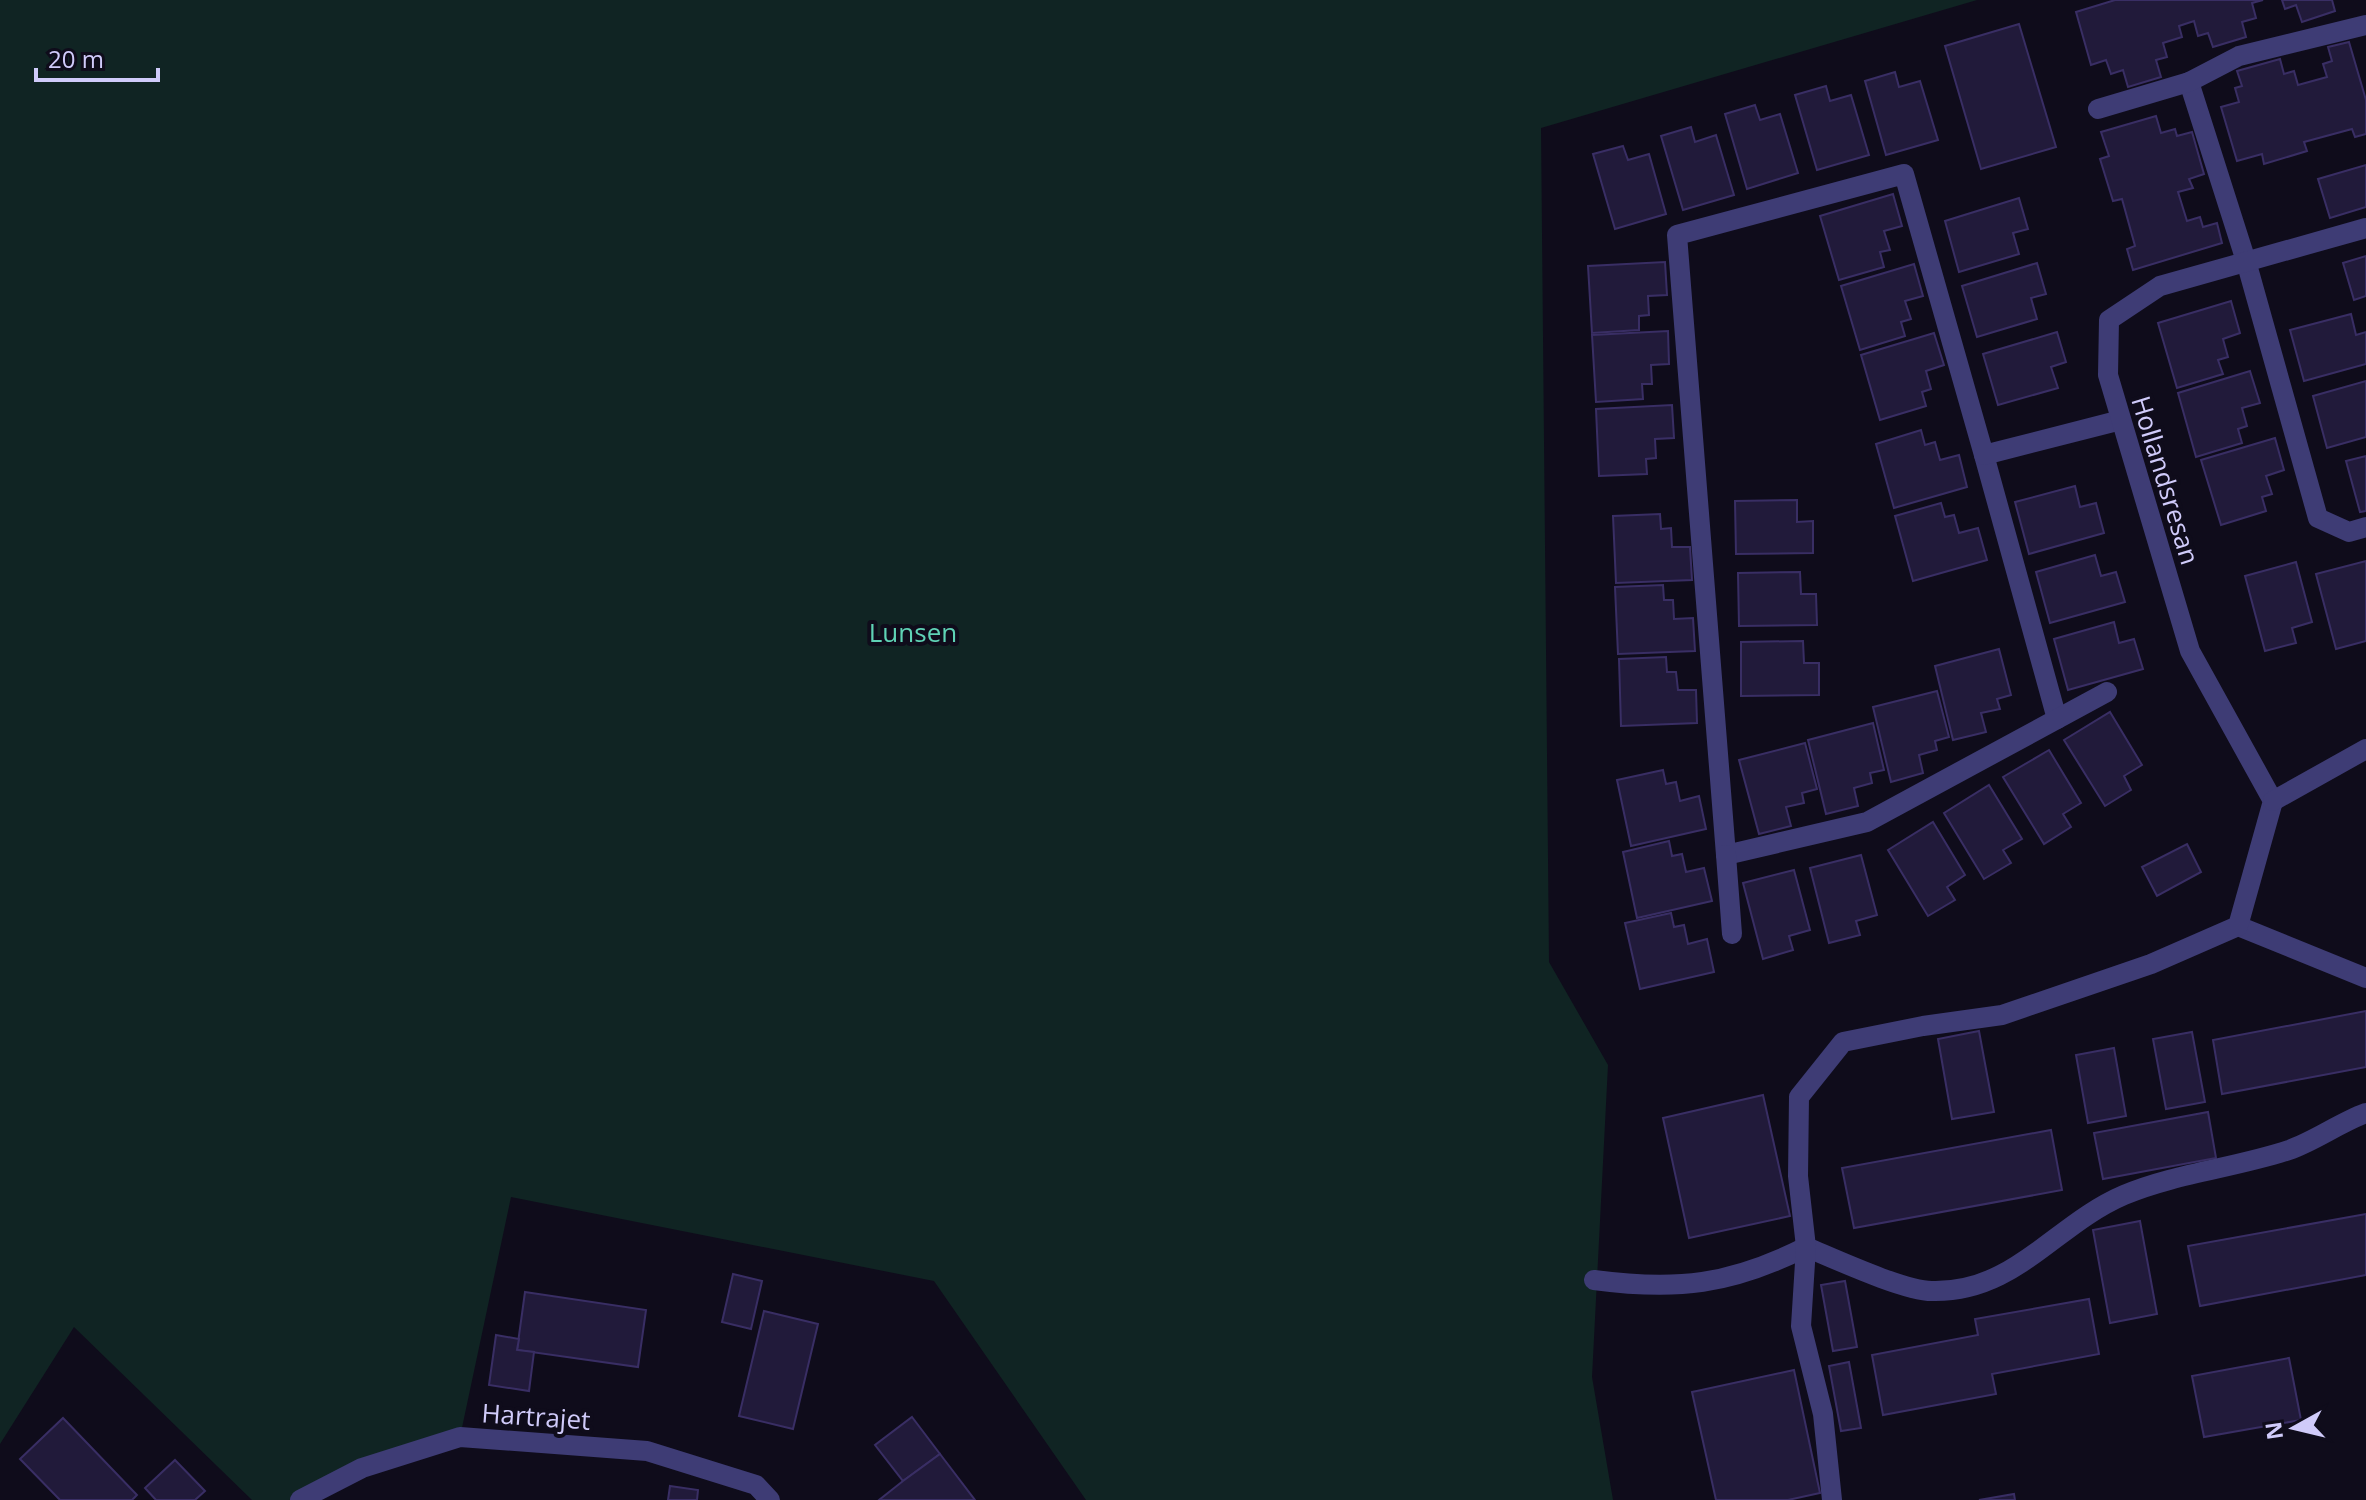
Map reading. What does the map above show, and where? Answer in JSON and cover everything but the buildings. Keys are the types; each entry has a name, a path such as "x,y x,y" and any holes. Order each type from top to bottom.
{"street":[{"path":"2098,109 2189,82 2239,56 2366,25"},
{"path":"2189,82 2246,261 2318,518 2349,532 2366,527"},
{"path":"1732,934 1677,235 1904,174 2057,719"},
{"name":"Hollandsresan","path":"2273,801 2190,651 2108,375 2109,320 2160,286 2366,228"},
{"path":"1984,455 2121,420"},
{"path":"1726,855 1867,822 2107,692"},
{"path":"2238,926 2273,801 2366,749"},
{"path":"1832,1500 1823,1414 1801,1326 1806,1247 1798,1176 1799,1097 1843,1042 2002,1015 2151,964 2238,926 2366,978"},
{"path":"1594,1280 1646,1287 1682,1287 1767,1266 1806,1247 1930,1292 1982,1286 2031,1259 2080,1217 2125,1195 2184,1175 2293,1149 2336,1124 2366,1113"},
{"name":"Hartrajet","path":"300,1500 362,1468 460,1437 647,1451 756,1485 770,1500"}],"green space":[{"name":"Lunsen","path":"0,0 1977,0 1541,128 1549,962 1608,1065 1592,1377 1613,1500 1086,1500 934,1281 511,1197 460,1437 300,1500 252,1500 74,1327 0,1444"}]}
